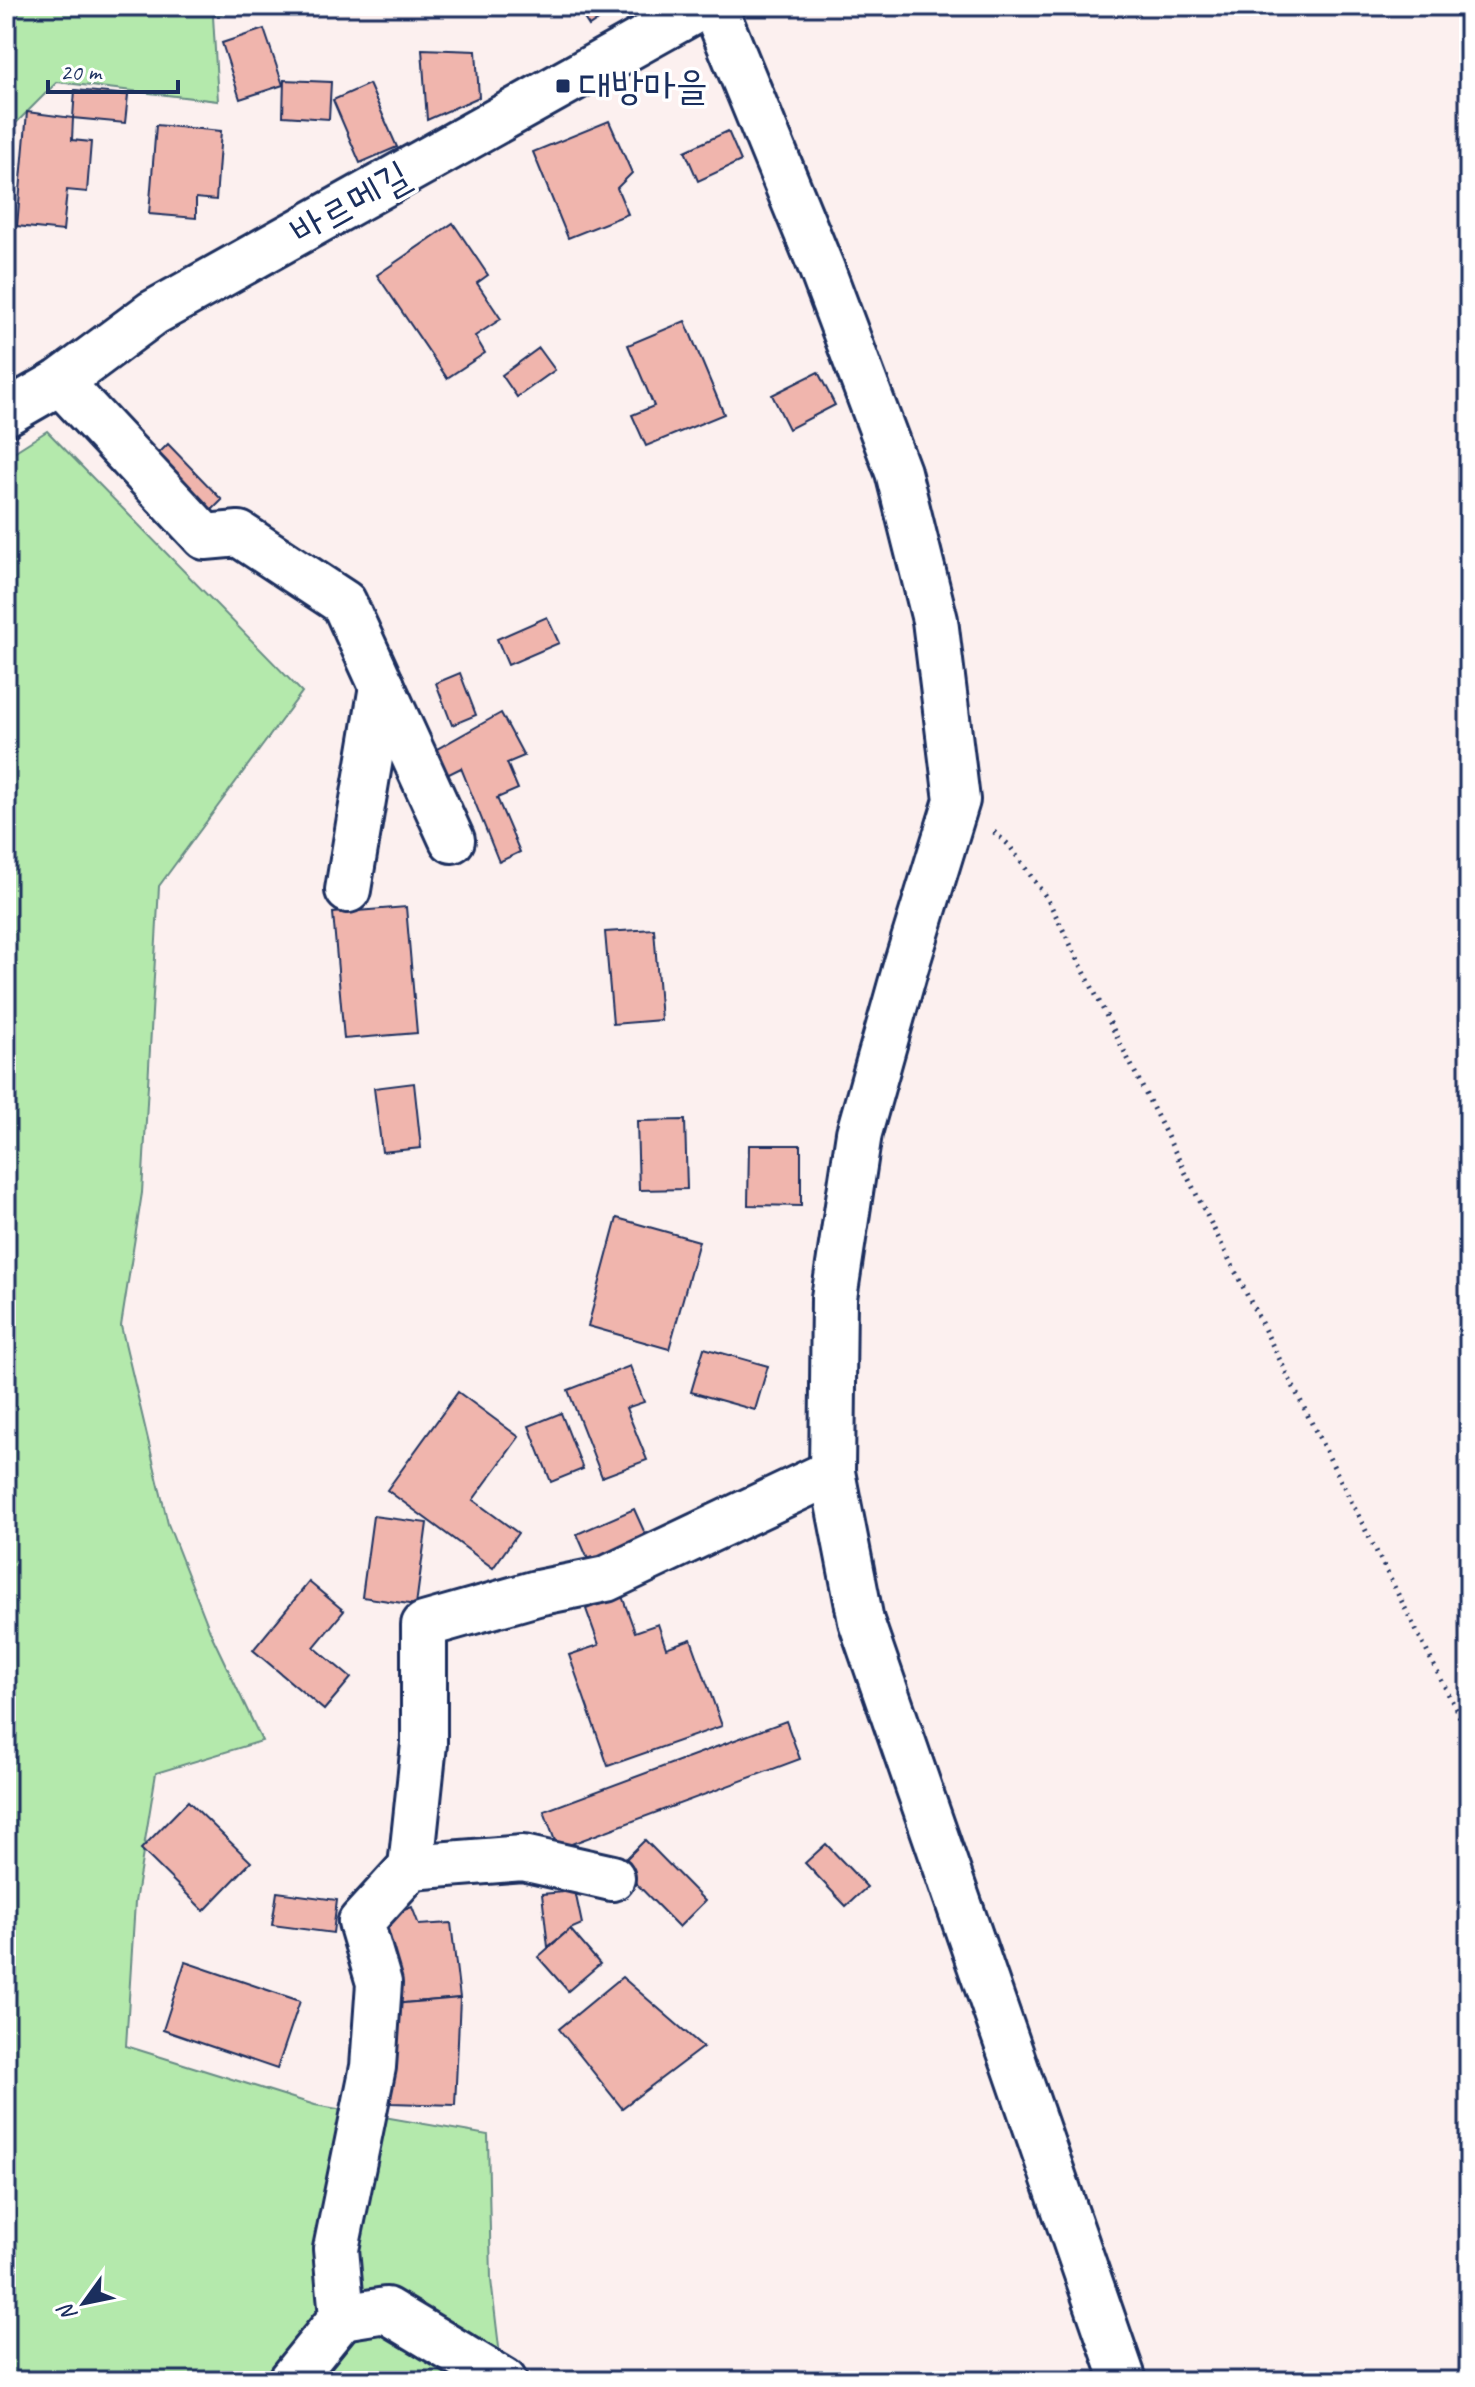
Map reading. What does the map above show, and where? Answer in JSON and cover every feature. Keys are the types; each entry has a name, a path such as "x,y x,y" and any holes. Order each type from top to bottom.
{"street":[{"name":"바르메길","path":"6,413 60,382 153,313 703,6"},
{"path":"714,6 821,267 898,472 935,620 957,800 859,1133 834,1298 832,1472 861,1621 1124,2381"},
{"path":"60,382 205,537 239,534 344,603 452,840"},
{"path":"348,890 370,774 382,686"},
{"path":"342,2317 336,2249 373,2067 379,1983 361,1922 411,1867 424,1744 424,1625 537,1593 606,1579 832,1472"},
{"path":"411,1867 523,1858 612,1878"},
{"path":"290,2381 342,2317 386,2310 504,2381"}],"path":[{"path":"957,800 1009,845 1048,900 1469,1735"}],"green space":[{"path":"6,6 254,6 213,16 218,101 57,82 6,133"},
{"path":"47,431 302,692 159,886 142,1193 121,1326 168,1524 212,1636 262,1741 156,1773 135,1902 126,2046 315,2105 488,2135 491,2280 503,2381 6,2381 6,457"}],"building":[{"path":"576,6 619,6 589,26"},
{"path":"264,29 283,85 240,99 222,43"},
{"path":"422,49 476,51 479,97 427,120"},
{"path":"284,80 331,82 329,119 283,116"},
{"path":"369,84 397,147 360,163 333,100"},
{"path":"75,90 128,95 125,123 73,118"},
{"path":"27,112 73,118 72,140 91,142 87,192 67,190 63,231 17,226"},
{"path":"609,121 632,173 617,188 628,214 568,238 533,152"},
{"path":"156,125 221,131 216,200 196,198 196,218 149,214"},
{"path":"728,131 741,161 698,181 685,151"},
{"path":"453,223 488,275 477,283 501,319 475,336 485,353 447,378 377,275"},
{"path":"685,321 724,414 646,446 632,415 654,406 628,345"},
{"path":"539,348 555,370 517,397 502,375"},
{"path":"818,372 835,405 789,429 772,395"},
{"path":"168,444 222,500 207,515 153,459"},
{"path":"547,617 559,643 508,665 497,639"},
{"path":"460,673 476,715 452,725 436,683"},
{"path":"501,713 524,756 507,763 518,789 497,798 520,852 499,862 461,768 443,777 430,753"},
{"path":"406,907 417,1033 344,1039 333,913"},
{"path":"654,929 661,1020 613,1024 605,932"},
{"path":"414,1083 421,1148 382,1152 374,1088"},
{"path":"685,1120 687,1189 639,1190 637,1121"},
{"path":"749,1145 801,1145 801,1206 748,1205"},
{"path":"617,1218 699,1241 669,1349 588,1326"},
{"path":"704,1348 768,1366 755,1410 691,1392"},
{"path":"630,1366 644,1402 626,1408 647,1460 602,1477 568,1390"},
{"path":"458,1392 519,1437 473,1500 518,1533 493,1568 387,1490"},
{"path":"561,1413 583,1469 551,1482 529,1426"},
{"path":"634,1509 648,1540 590,1564 577,1534"},
{"path":"373,1516 427,1523 416,1605 362,1597"},
{"path":"309,1582 344,1611 314,1647 351,1678 324,1710 253,1650"},
{"path":"622,1596 635,1632 658,1624 666,1648 691,1639 722,1726 608,1766 569,1655 599,1645 586,1609"},
{"path":"786,1721 800,1759 558,1849 544,1811"},
{"path":"188,1801 251,1862 204,1911 141,1849"},
{"path":"645,1840 705,1901 679,1927 619,1866"},
{"path":"826,1844 867,1887 846,1906 805,1863"},
{"path":"575,1891 582,1924 570,1929 548,1947 542,1894"},
{"path":"277,1892 337,1900 333,1933 272,1925"},
{"path":"412,1907 419,1925 451,1923 460,1998 393,2004 380,1919"},
{"path":"570,1929 600,1964 568,1991 538,1957"},
{"path":"185,1962 300,2001 277,2069 163,2030"},
{"path":"622,1977 703,2047 622,2108 559,2029"},
{"path":"460,1998 455,2105 391,2103 393,2004"}],"place":[{"name":"대방마을","path":"563,86"}]}
